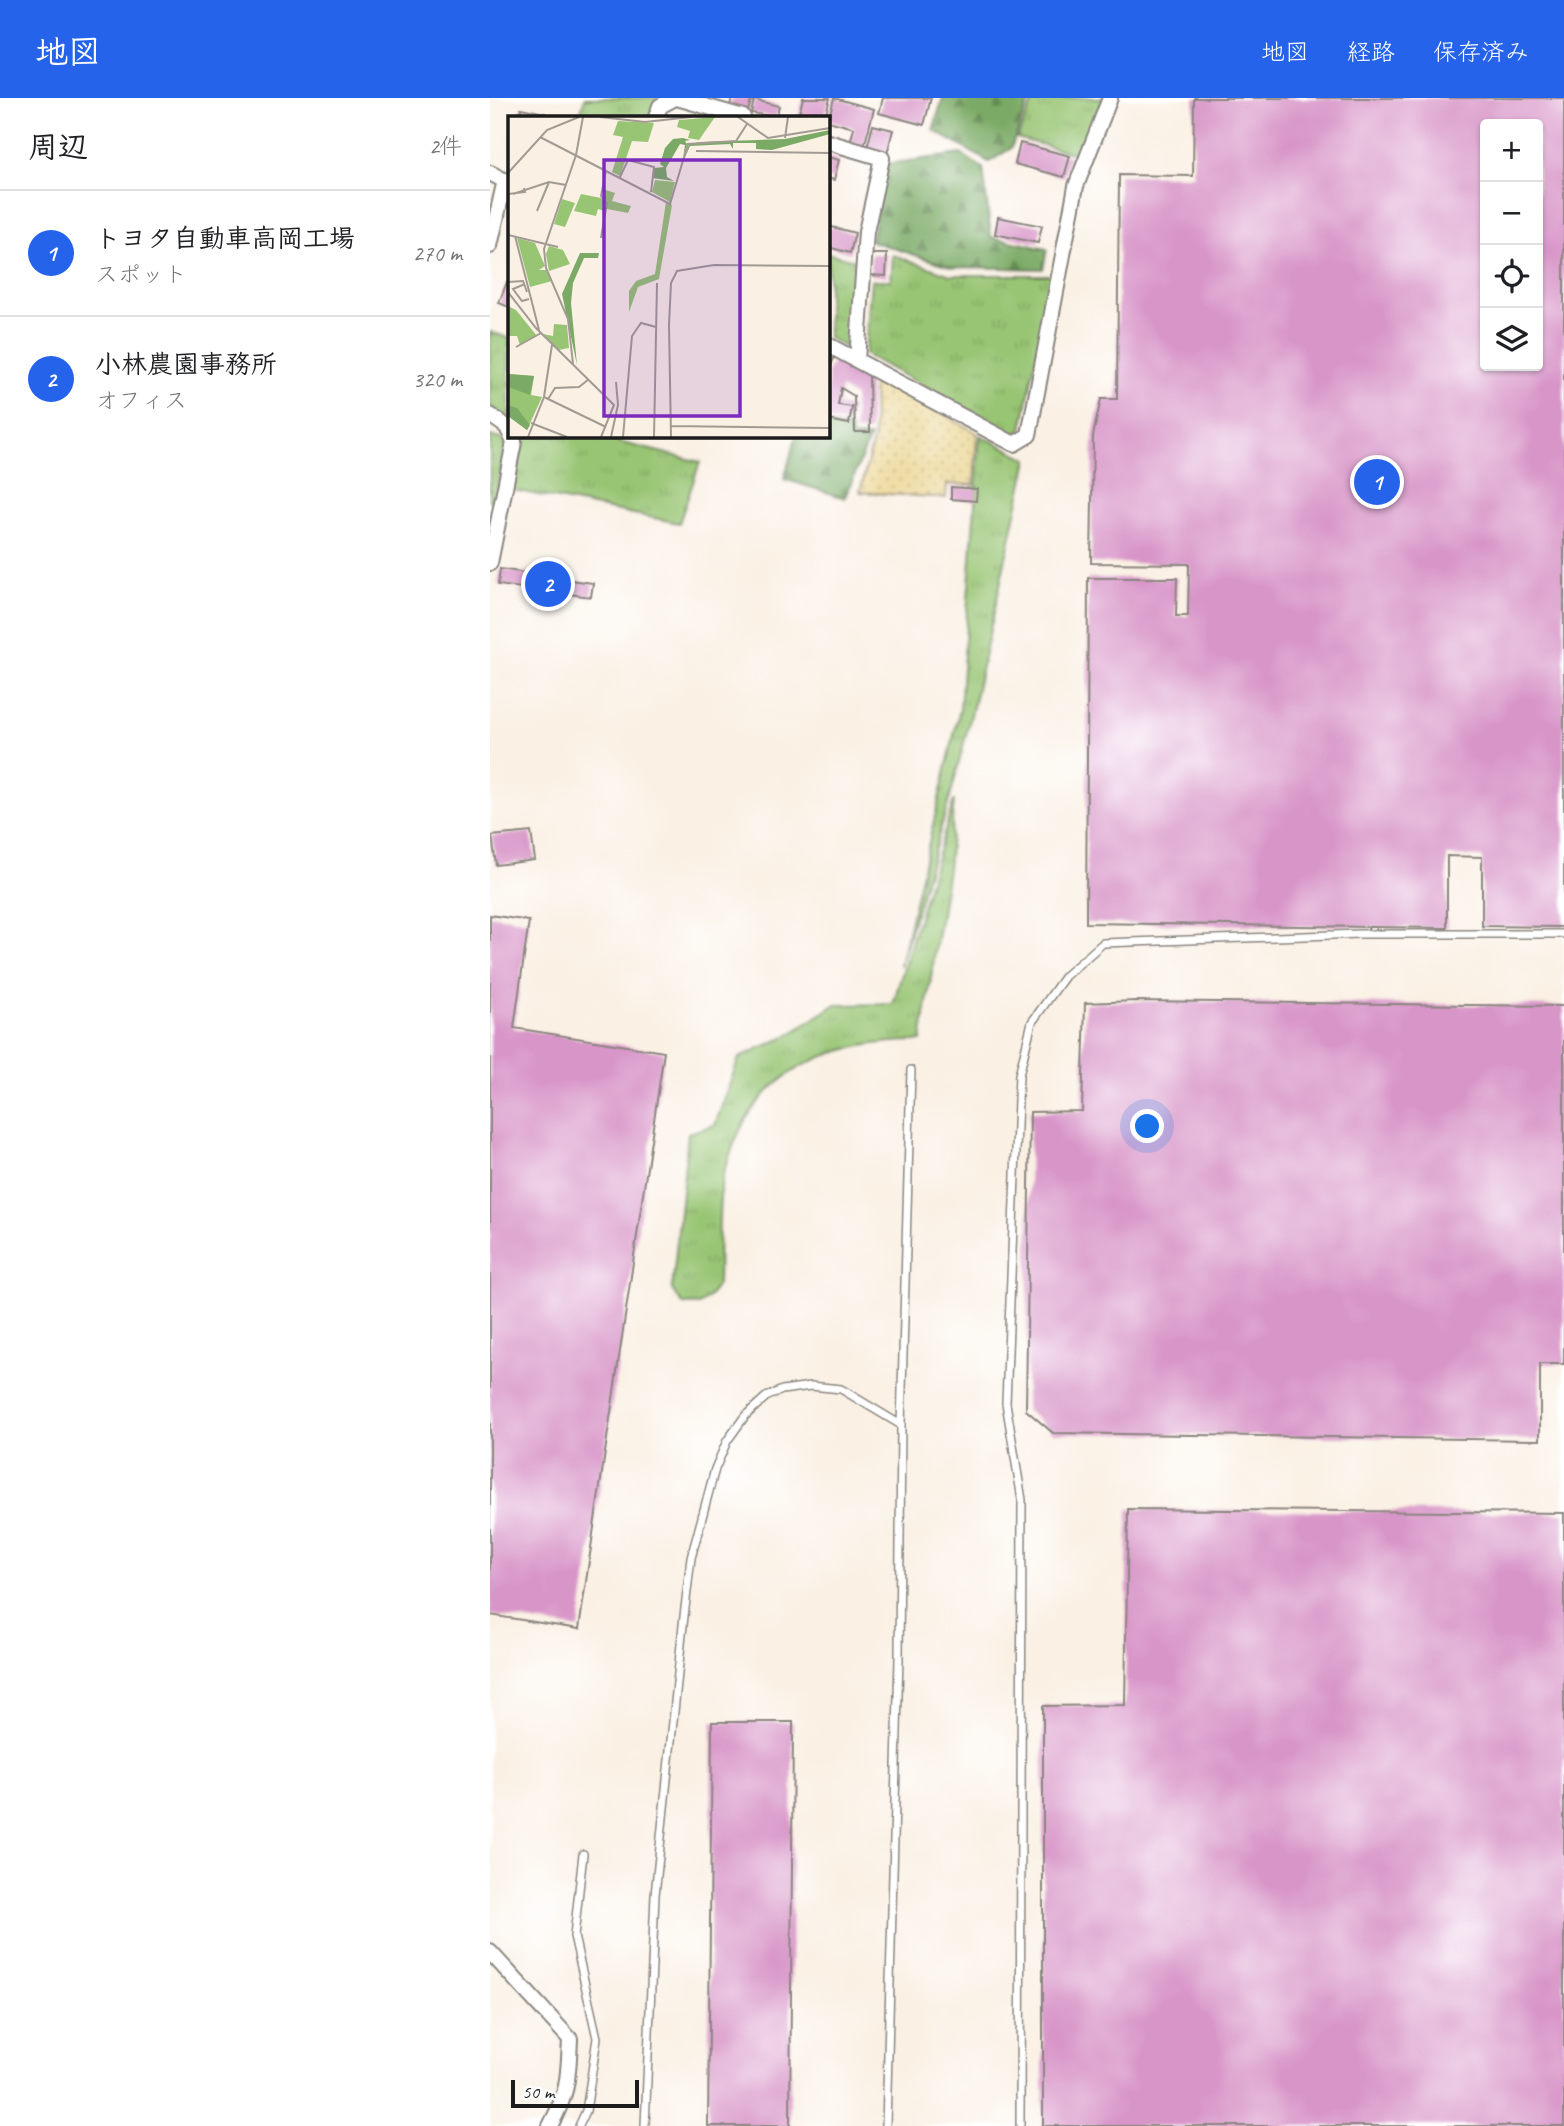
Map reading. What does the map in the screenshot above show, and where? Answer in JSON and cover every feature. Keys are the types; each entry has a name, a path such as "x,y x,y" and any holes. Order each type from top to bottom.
{"street":[{"path":"656,116 660,106 676,98 739,116"},
{"path":"830,346 1014,444 1029,435 1076,186 1110,98"},
{"path":"830,143 882,158 866,232 857,360"},
{"path":"490,173 507,181 490,246"},
{"path":"490,415 508,432"},
{"path":"490,563 514,442 512,438"},
{"path":"490,1952 570,2039 564,2100 550,2126"}],"lane":[{"path":"1020,2126 1022,1500 1006,1403 1019,1075 1032,1022 1065,976 1103,943 1360,934 1564,934"},
{"path":"886,2126 911,1070"},
{"path":"645,2126 655,1895 679,1666 691,1558 715,1469 727,1441 745,1416 766,1397 782,1390 811,1386 841,1389 901,1424"},
{"path":"579,2126 586,2111 597,2038 574,1936 583,1854"}],"green space":[{"path":"585,98 657,98 650,116 579,116"},
{"path":"943,98 1030,98 1011,148 989,162 933,130"},
{"path":"1034,98 1104,98 1080,155 1017,138"},
{"path":"961,154 983,168 991,237 1047,249 1043,269 953,267 871,241 886,164"},
{"path":"830,254 858,261 851,350 830,339"},
{"path":"893,255 951,275 1052,275 1022,430 1014,434 865,355 871,280 891,280"},
{"path":"490,332 508,338 508,419 490,406"},
{"path":"830,424 851,428 852,437 870,437 845,498 784,479 795,438 830,438"},
{"path":"980,435 1028,459 972,711 951,794 900,966 960,709"},
{"path":"490,436 506,441 494,502 490,501"},
{"path":"520,438 602,438 700,462 679,523 513,490 523,443"},
{"path":"954,800 948,869 921,1041 859,1046 831,1054 804,1065 780,1080 760,1100 743,1125 723,1173 719,1205 718,1282 711,1295 699,1305 683,1304 672,1290 688,1133 715,1125 739,1058 787,1036 835,1005 893,1004"}],"sand":[{"path":"873,375 977,433 974,485 947,484 946,498 860,492 874,437"}],"building":[{"path":"732,98 752,98 748,111 730,106"},
{"path":"803,98 830,98 825,116 798,116"},
{"path":"834,98 874,109 864,147 850,143 854,128 830,122"},
{"path":"883,98 931,98 924,125 879,113"},
{"path":"1194,98 1564,98 1564,927 1482,926 1482,857 1447,856 1447,928 1086,923 1088,578 1177,578 1176,616 1188,616 1189,564 1091,563 1093,436 1101,399 1117,399 1119,175 1193,176"},
{"path":"754,100 779,106 776,116 751,113"},
{"path":"521,108 545,113 545,116 520,116"},
{"path":"873,125 893,130 887,154 867,148"},
{"path":"1020,143 1070,156 1064,177 1015,164"},
{"path":"830,158 839,160 834,180 830,179"},
{"path":"998,217 1042,226 1038,243 995,234"},
{"path":"830,227 855,233 850,253 830,248"},
{"path":"871,254 887,254 886,276 870,275"},
{"path":"507,282 508,307 499,303"},
{"path":"835,356 869,374 870,432 855,432 854,396 841,388 838,405 852,407 849,424 830,420 830,367"},
{"path":"951,487 977,489 976,501 951,499"},
{"path":"500,569 532,574 530,589 498,585"},
{"path":"536,574 561,578 559,593 534,589"},
{"path":"563,579 593,583 591,597 561,593"},
{"path":"531,832 535,860 496,865 492,836"},
{"path":"490,915 529,921 514,1028 664,1052 579,1629 490,1615"},
{"path":"1136,1001 1564,1006 1564,1364 1540,1364 1540,1440 1053,1433 1026,1410 1030,1112 1082,1111 1085,1003"},
{"path":"1128,1509 1564,1513 1564,2126 1043,2126 1043,1706 1125,1705"},
{"path":"712,1722 793,1722 790,2126 708,2126"}],"place":[{"name":"トヨタ自動車高岡工場","path":"1377,482"},
{"name":"小林農園事務所","path":"548,584"}]}
